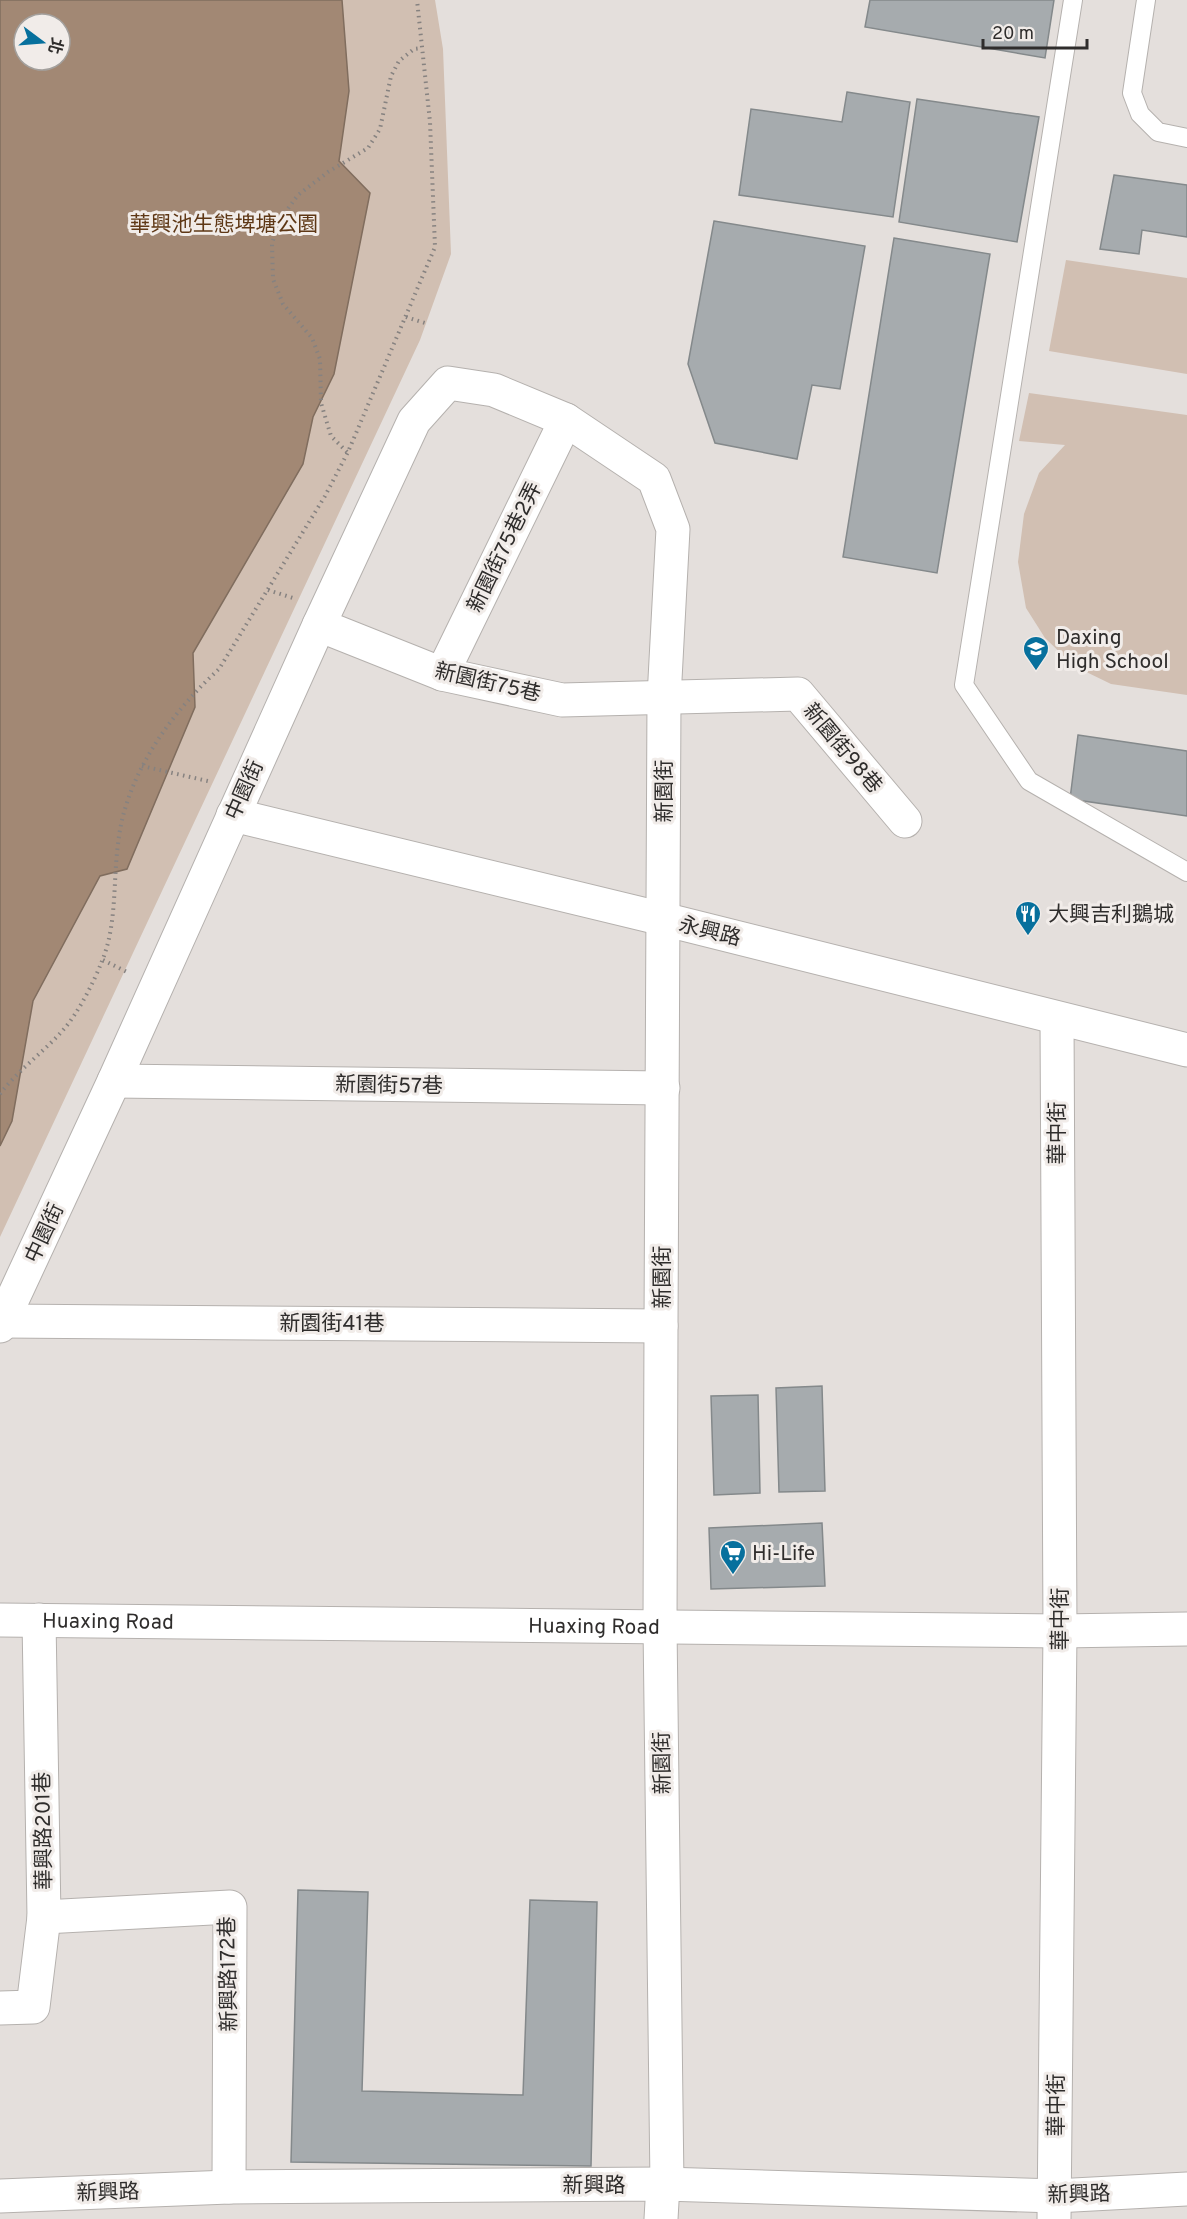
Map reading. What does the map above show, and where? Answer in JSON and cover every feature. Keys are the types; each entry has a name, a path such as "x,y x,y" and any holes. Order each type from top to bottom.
{"street":[{"name":"中園街","path":"1,1323 114,1081 233,815 310,613 414,421 448,383 494,390 566,420"},
{"name":"新園街75巷2弄","path":"442,674 566,420"},
{"name":"新園街","path":"566,420 654,479 673,530 664,698 660,1626 665,2185 662,2219"},
{"name":"新園街75巷","path":"310,613 442,674 562,700 664,698"},
{"name":"新園街98巷","path":"664,698 798,694 905,821"},
{"name":"永興路","path":"233,815 663,919 1187,1050"},
{"name":"華中街","path":"1055,2207 1060,1631 1057,1018"},
{"name":"新園街57巷","path":"114,1081 663,1088"},
{"name":"新園街41巷","path":"1,1323 661,1326"},
{"name":"Huaxing Road","path":"0,1620 1060,1631 1187,1629"},
{"name":"華興路201巷","path":"0,2008 33,2007 45,1917 39,1620"},
{"name":"新興路172巷","path":"45,1917 230,1907 229,2187"},
{"name":"新興路","path":"0,2196 229,2187 665,2185 1055,2207 1187,2189"}],"lane":[{"path":"1073,0 964,685 1029,781 1187,872"},
{"path":"1146,0 1132,93 1140,114 1158,132 1187,138"}],"path":[{"path":"0,1094 65,1028 103,960 113,915 118,842 128,802 142,765 172,720 219,669 325,496 348,452 435,247 430,122 417,0"},
{"path":"348,452 331,436 321,404 320,358 312,338 283,304 273,279 272,244 278,222 298,195 328,172 368,148 380,129 392,75 399,61 414,50 422,48"},
{"path":"406,317 428,324"},
{"path":"268,590 310,613"},
{"path":"142,765 215,783"},
{"path":"103,960 127,972"}],"green space":[{"name":"華興池生態埤塘公園","path":"0,0 435,0 443,49 451,254 420,340 0,1237"},
{"path":"1066,260 1187,278 1187,374 1049,351"},
{"path":"1029,393 1187,415 1187,695 1111,684 1074,666 1045,638 1026,608 1018,562 1024,514 1039,473 1065,445 1019,441"}],"shaded area":[{"name":"華興池生態埤塘公園","path":"0,0 342,0 349,91 339,161 370,193 334,374 313,417 303,464 193,653 195,707 127,869 100,876 33,1001 12,1121 0,1146"}],"building":[{"path":"870,0 1054,0 1045,58 865,27"},
{"path":"847,92 910,102 893,217 739,195 751,109 842,122"},
{"path":"917,99 1039,117 1017,242 899,222"},
{"path":"1114,175 1187,185 1187,237 1142,230 1139,254 1100,249"},
{"path":"714,221 865,246 840,389 812,385 797,459 715,443 688,364"},
{"path":"894,238 990,254 937,573 843,557"},
{"path":"1078,735 1187,751 1187,816 1070,799"},
{"path":"822,1386 825,1491 779,1492 776,1388"},
{"path":"758,1395 760,1493 714,1495 711,1396"},
{"path":"822,1523 825,1586 711,1589 709,1528"},
{"path":"298,1890 368,1892 362,2091 523,2095 530,1900 597,1902 591,2166 291,2162"}],"place":[{"name":"Daxing High School","path":"1036,672"},
{"name":"大興吉利鵝城","path":"1028,937"},
{"name":"Hi-Life","path":"733,1576"}]}
